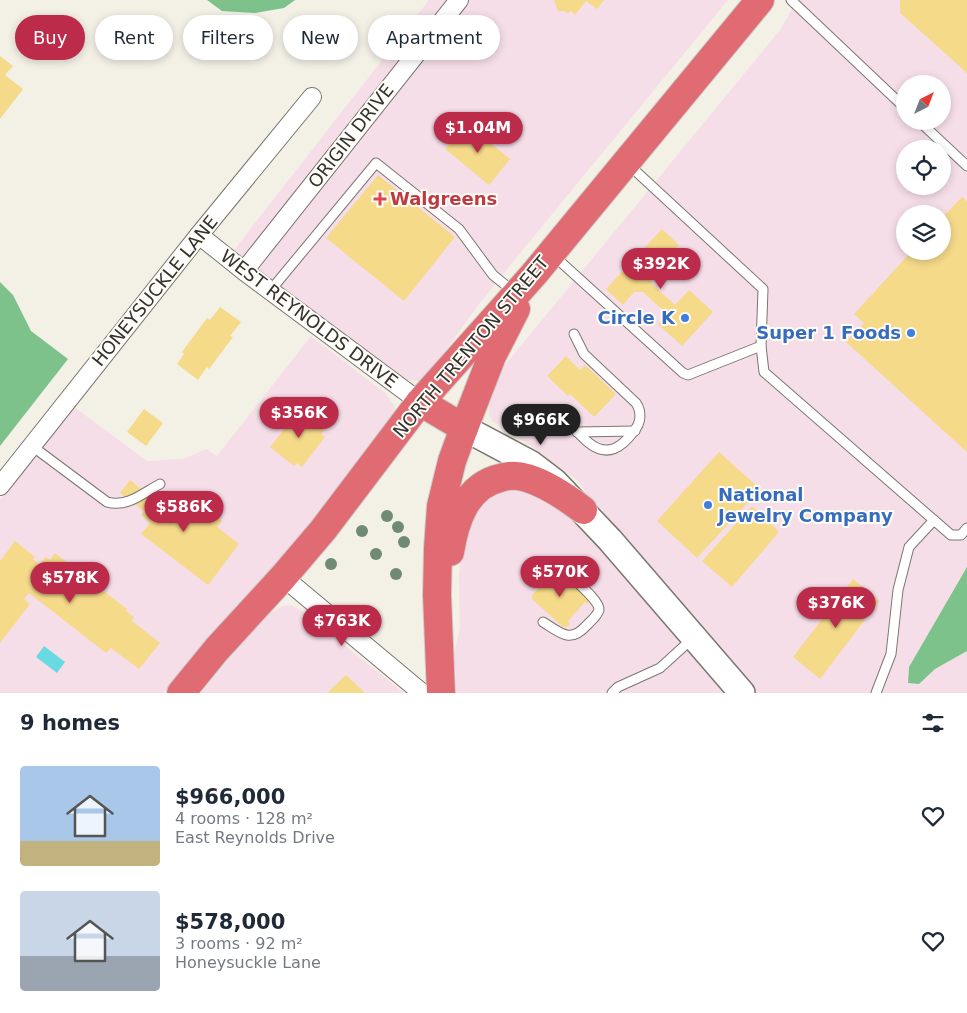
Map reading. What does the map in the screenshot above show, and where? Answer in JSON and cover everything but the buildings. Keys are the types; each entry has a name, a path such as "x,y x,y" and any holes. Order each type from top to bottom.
{"highway":[{"name":"NORTH TRENTON STREET","path":"181,693 217,649 284,577 328,523 420,402 534,274 760,0"},
{"path":"441,693 438,553 441,506 452,462 492,356 534,274"},
{"path":"420,402 464,428"},
{"path":"439,640 453,533 460,512 476,490 500,477 526,477 566,497 583,510"}],"street":[{"name":"ORIGIN DRIVE","path":"244,271 459,0"},
{"name":"HONEYSUCKLE LANE","path":"0,486 199,235 312,97"},
{"name":"WEST REYNOLDS DRIVE","path":"199,235 270,291 420,402"},
{"path":"464,428 543,471 583,510 742,693"},
{"path":"284,577 422,693"}],"lane":[{"path":"791,0 896,99"},
{"path":"929,130 967,166"},
{"path":"626,162 763,289 761,346 764,372 952,535 961,535 967,528"},
{"path":"270,291 376,163 459,229 493,275 516,294"},
{"path":"551,253 683,373 688,375 761,346"},
{"path":"542,410 577,432 595,447 612,451 622,445 635,431 640,416 636,403 584,354 574,334"},
{"path":"577,432 635,431"},
{"path":"32,446 107,502 116,505 127,503 160,484"},
{"path":"876,693 891,654 898,590 909,547 934,520"},
{"path":"543,622 566,635 574,636 582,631 599,610 600,606 596,600 566,573 560,564"},
{"path":"612,693 618,687 660,668 694,637"}],"shaded area":[{"path":"429,0 728,0 517,257 477,307 429,373 419,381 401,379 394,375 234,250 382,60 500,60 500,15 417,15"},
{"path":"797,0 967,0 967,567 909,667 908,682 919,684 935,669 967,651 967,693 754,693 602,517 578,481 531,446 493,422 489,414 489,405 505,365 780,30"},
{"path":"311,336 385,393 394,405 395,413 288,555 237,605 164,693 0,693 0,500 74,407 147,461 183,459 207,449 217,456"},
{"path":"504,488 533,489 575,520 727,693 456,693 456,672 451,667 460,628 459,575 464,536 480,502"},
{"path":"291,605 302,611 404,693 201,693 265,616 283,606"}],"green space":[{"path":"207,0 295,0 284,8 255,13 222,11"},
{"path":"0,282 13,295 31,331 68,359 0,446"},
{"path":"967,567 967,651 935,669 919,684 908,683 909,667"}],"water":[{"path":"44,646 65,662 57,673 36,657"}],"place":[{"name":"Walgreens","path":"380,199"},
{"name":"Circle K","path":"685,318"},
{"name":"Super 1 Foods","path":"911,333"},
{"name":"National Jewelry Company","path":"708,505"}]}
